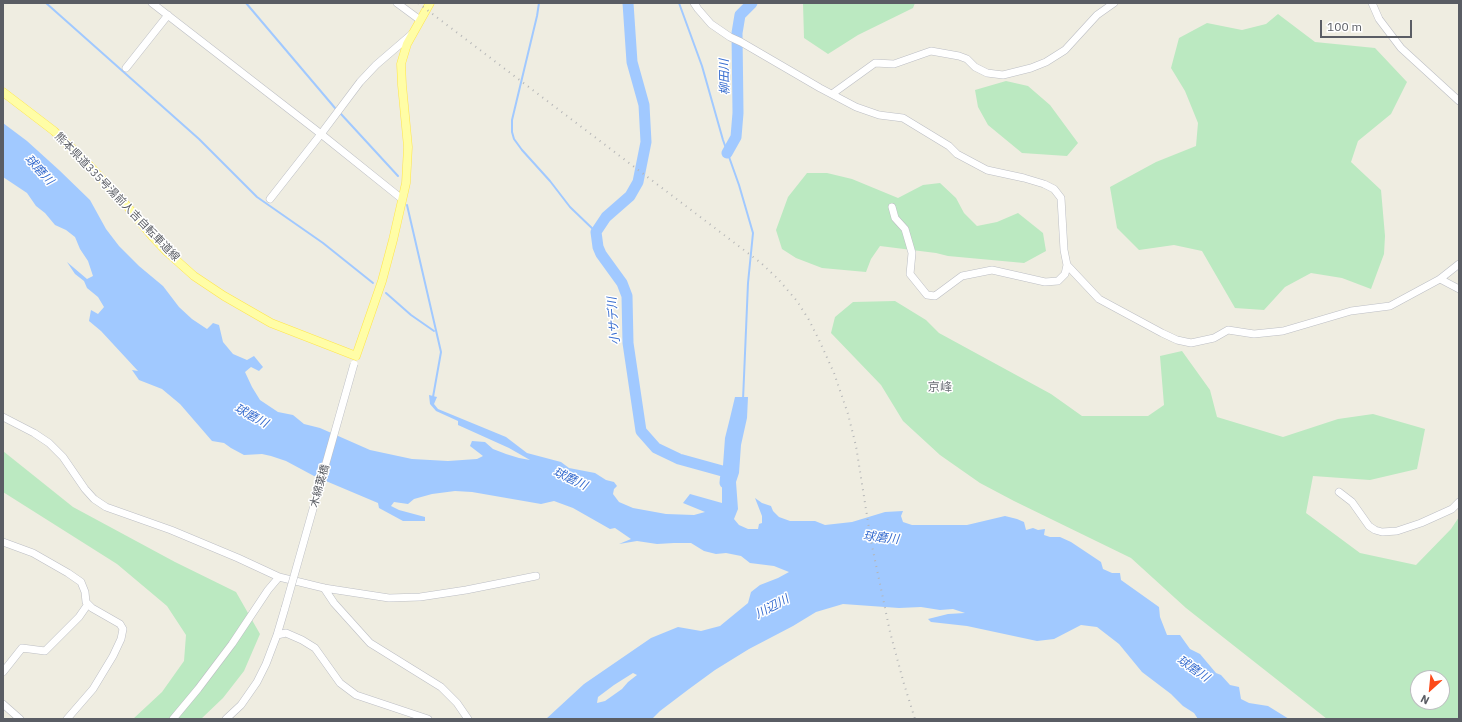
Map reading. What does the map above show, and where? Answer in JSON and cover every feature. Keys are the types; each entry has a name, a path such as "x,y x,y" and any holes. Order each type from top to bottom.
{"main road":[{"path":"355,360 382,280 406,183 408,147 401,64 407,44 430,3"},
{"name":"熊本県道335号湯前人吉自転車道線","path":"3,92 54,131 127,206 166,251 194,276 224,296 271,323 355,360"}],"street":[{"path":"152,3 321,134 402,200"},
{"path":"397,3 420,20"},
{"path":"694,3 712,24 730,37 742,42 832,94 879,115 903,118 949,146 957,154 988,170 1024,178 1054,189 1061,198 1064,250 1067,265 1065,274 1058,281 1045,282 992,270 962,276 935,296 927,295 910,274 913,260 912,253 905,229 895,218 892,207"},
{"path":"832,94 875,63 894,64 931,50 967,59 987,73 1003,75 1031,68 1046,62 1065,50 1097,15 1114,3"},
{"path":"1372,3 1379,19 1401,48 1459,102"},
{"path":"126,68 168,15"},
{"path":"270,199 360,82 376,65 412,34"},
{"path":"1067,265 1099,299 1162,333 1177,340 1191,343 1214,338 1228,330 1254,334 1277,332 1351,311 1390,306 1440,279 1459,264"},
{"path":"1440,279 1459,290"},
{"name":"木綿葉橋","path":"226,719 241,705 257,682 266,664 277,635 355,360"},
{"path":"3,417 34,433 49,443 63,457 85,489 94,499 106,507 171,530 279,577 324,588 389,598 420,597 466,590 536,576"},
{"path":"1339,492 1352,502 1369,526 1382,532 1397,531 1421,523 1452,509 1459,502"},
{"path":"3,542 33,554 68,573 81,582 88,604 92,608 120,624 123,629 121,639 113,656 93,689 67,719"},
{"path":"173,719 232,644 268,590 279,577"},
{"path":"324,588 334,603 370,643 441,687 457,703 468,719"},
{"path":"3,672 22,648 45,651 79,617 88,604"},
{"path":"277,635 286,633 315,648 340,683 356,695 428,719"},
{"path":"3,704 20,719"}],"green space":[{"path":"803,3 915,3 913,8 858,35 828,54 804,38"},
{"path":"1278,14 1315,42 1375,48 1407,82 1391,114 1358,141 1351,162 1381,190 1385,236 1384,254 1371,289 1342,278 1311,273 1285,287 1264,310 1235,308 1202,251 1174,245 1139,250 1117,228 1110,187 1156,162 1196,146 1198,123 1185,91 1171,68 1179,38 1207,23 1242,30 1266,24"},
{"path":"1006,81 1028,86 1050,105 1078,143 1067,156 1022,153 988,125 978,107 975,90"},
{"path":"807,173 827,173 852,179 898,198 923,185 940,183 956,198 964,213 977,226 997,222 1018,213 1043,233 1046,251 1024,263 948,256 936,253 880,246 871,259 866,272 822,268 796,258 782,249 776,230 788,197"},
{"path":"895,301 926,320 939,333 1051,394 1082,416 1148,416 1164,405 1160,356 1182,351 1210,390 1217,417 1283,437 1338,419 1373,414 1425,429 1417,469 1370,480 1313,476 1306,513 1360,553 1416,565 1451,529 1459,517 1459,719 1327,719 1186,608 1131,558 980,483 940,455 903,421 881,385 831,333 835,317 853,302"},
{"path":"3,451 73,507 175,562 236,592 260,634 244,671 223,698 201,719 133,719 162,692 184,661 186,635 167,606 117,564 3,492"}],"water":[{"path":"3,123 27,141 90,200 106,229 119,246 139,266 163,286 179,307 192,319 207,329 213,323 219,325 223,342 233,354 247,360 254,356 263,367 259,371 251,367 245,372 260,400 278,412 293,415 304,424 320,428 370,450 412,459 448,461 477,459 483,456 470,446 472,441 485,442 493,449 519,458 530,460 509,448 458,425 458,421 436,411 430,404 429,395 437,397 434,404 438,409 506,437 527,453 561,462 569,468 595,473 606,480 614,482 617,486 614,489 613,494 619,502 633,508 666,514 694,515 705,512 683,503 690,494 722,503 725,438 735,397 748,397 747,418 741,445 739,473 736,482 738,509 734,519 739,525 748,529 758,529 759,524 762,523 762,516 755,498 762,503 771,506 773,511 779,517 790,521 815,521 825,525 852,522 885,512 903,511 901,516 903,522 912,525 967,525 1005,516 1017,519 1024,522 1026,530 1033,528 1038,530 1045,529 1044,535 1050,537 1060,537 1071,542 1101,562 1103,569 1112,573 1120,573 1121,580 1159,607 1160,617 1167,635 1180,635 1190,649 1200,654 1216,673 1221,675 1230,685 1239,687 1241,699 1249,703 1268,706 1289,719 1198,719 1194,713 1183,706 1171,694 1142,672 1119,644 1097,627 1081,625 1054,639 1037,641 967,626 931,622 928,619 948,614 965,613 953,609 940,610 921,607 899,608 843,604 816,612 749,649 715,670 660,711 652,719 546,719 584,684 651,638 678,627 701,631 720,626 748,603 751,592 760,585 789,572 774,566 750,563 741,556 726,553 716,554 704,551 691,543 657,544 637,541 619,544 631,539 615,528 610,529 573,508 554,501 541,504 472,492 455,491 432,494 414,499 408,504 394,502 391,506 399,510 425,517 425,521 403,521 379,508 378,503 314,476 286,461 262,454 244,455 224,443 212,441 180,404 162,389 139,380 132,370 138,371 101,331 89,321 91,310 98,314 104,307 98,297 87,288 84,281 75,274 67,262 87,279 93,276 88,261 80,249 75,237 66,230 55,225 45,213 36,206 27,193 3,177","holes":["633,673 637,675 622,689 605,701 597,703 598,697 614,685"]}],"waterway":[{"path":"46,3 199,139 257,197 323,243 373,283"},
{"path":"246,3 335,108"},
{"path":"539,3 512,120 512,132 514,139 522,150 550,181 570,207 596,232"},
{"name":"小サデ川","path":"628,3 632,62 644,105 646,142 638,182 630,196 606,217 596,232 598,247 601,254 622,283 627,296 628,343 641,431 656,448 679,459 726,472 725,483"},
{"path":"679,3 702,66 723,140 739,185 753,233 748,283 743,400"},
{"name":"柳田川","path":"727,153 736,137 738,113 737,33 740,15 752,3"},
{"path":"341,114 398,176"},
{"path":"407,205 441,352 433,397"},
{"path":"386,293 411,315 434,331"}],"railway":[{"path":"418,3 761,263 778,279 797,301 809,320 834,373 848,414 856,446 871,541 890,632 915,719"}],"district":[{"name":"京峰","path":"940,388"}],"water label":[{"name":"球磨川","path":"39,170"},
{"name":"球磨川","path":"251,416"},
{"name":"球磨川","path":"570,479"},
{"name":"球磨川","path":"881,538"},
{"name":"川辺川","path":"772,607"},
{"name":"球磨川","path":"1193,669"}]}
